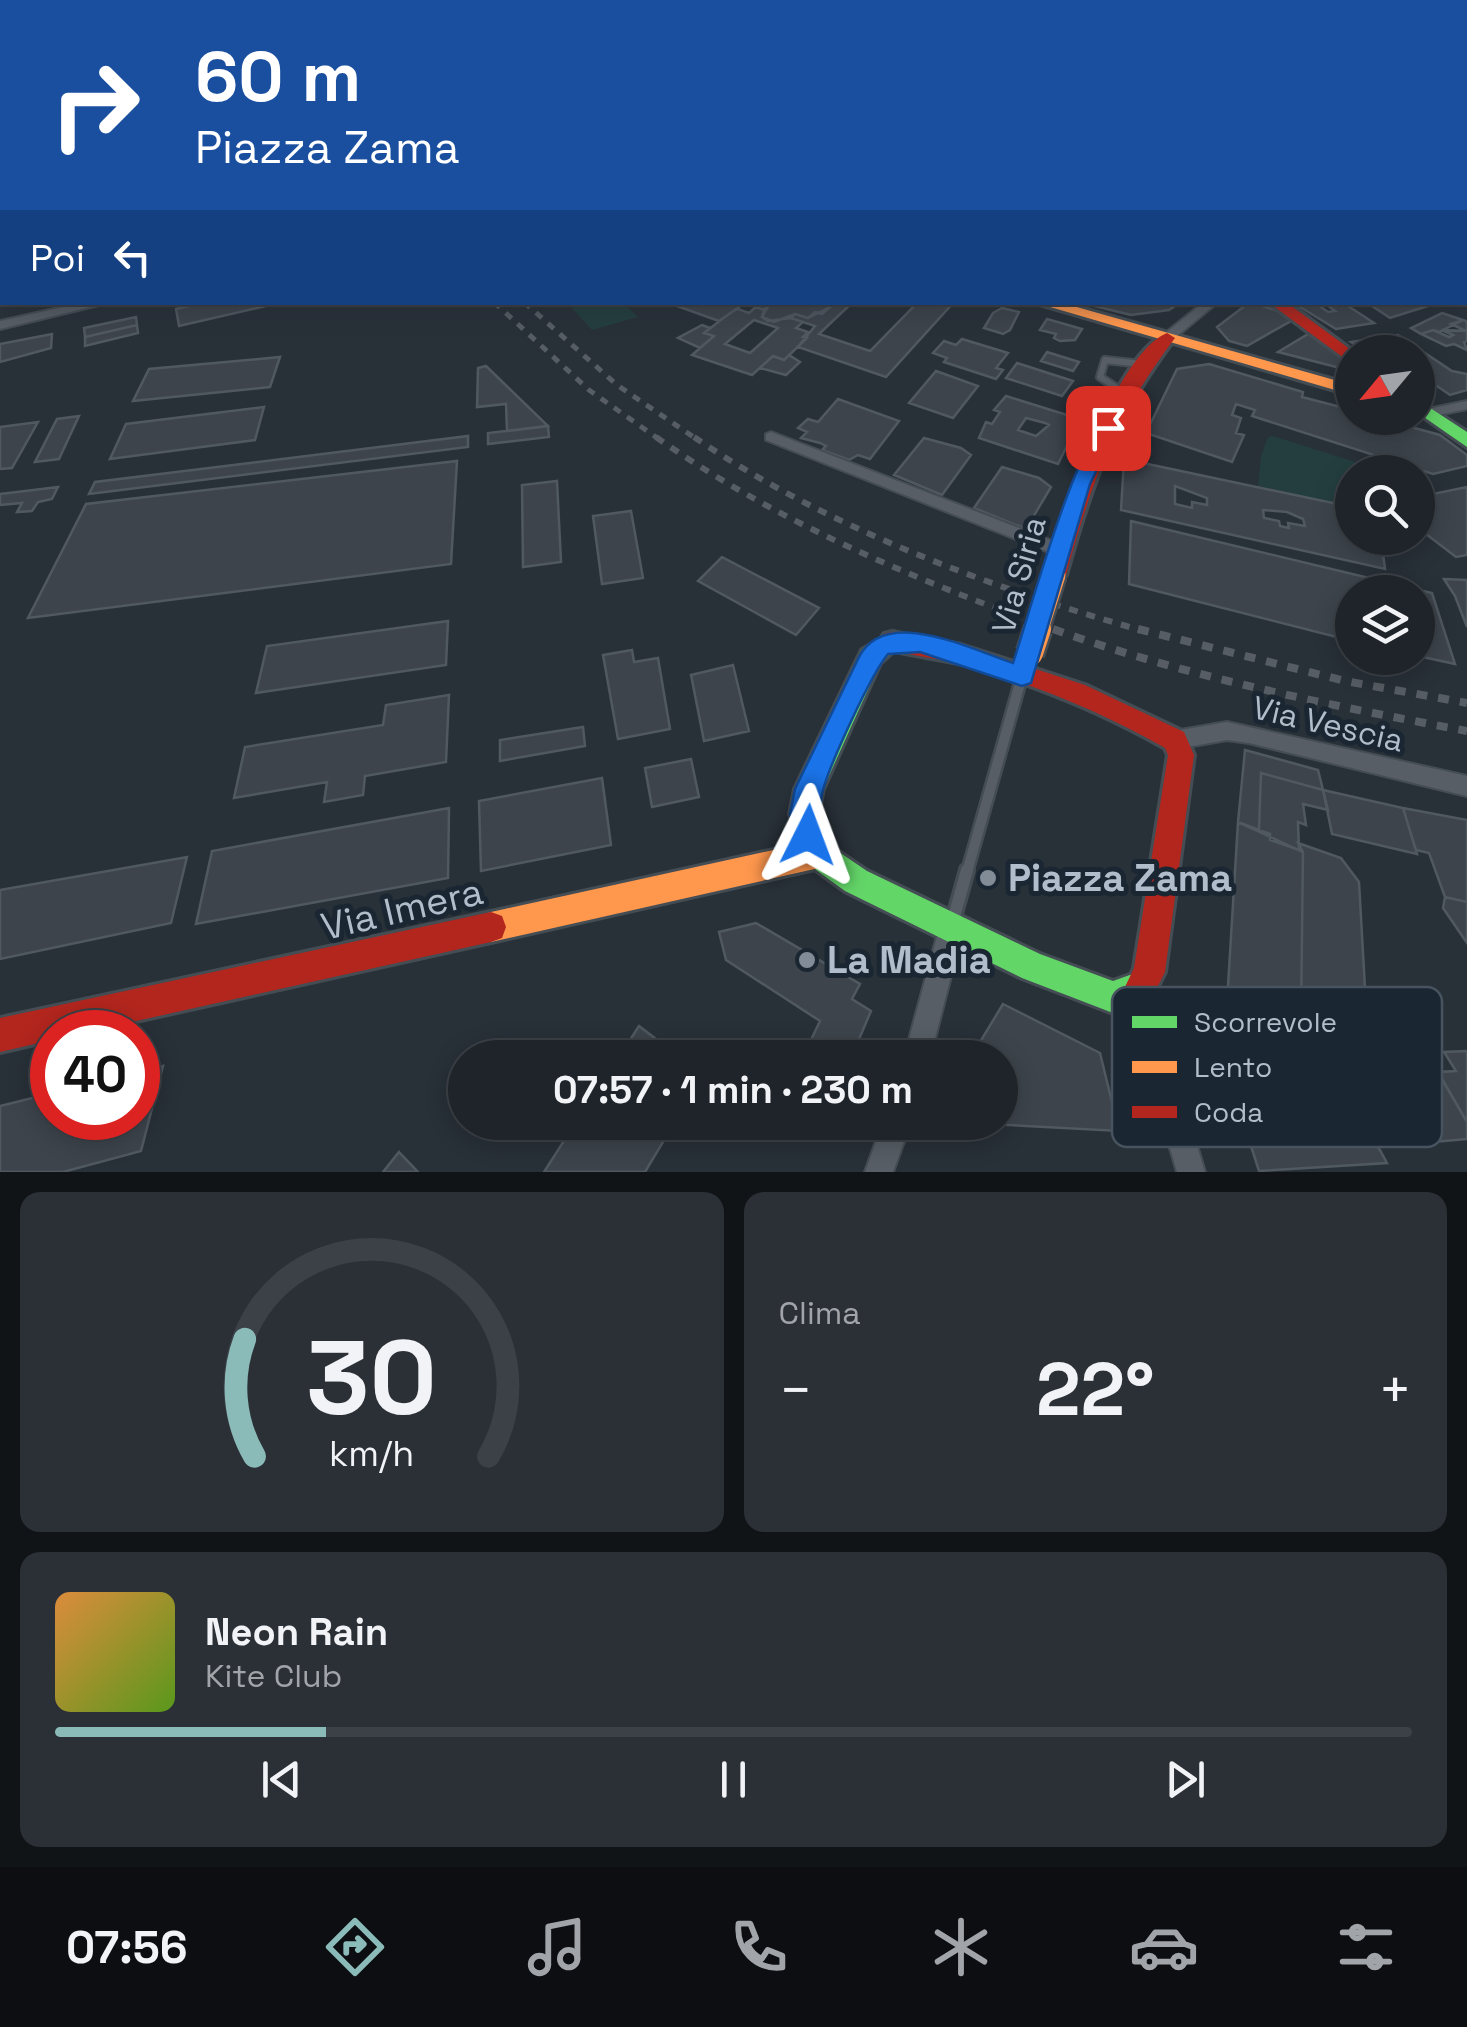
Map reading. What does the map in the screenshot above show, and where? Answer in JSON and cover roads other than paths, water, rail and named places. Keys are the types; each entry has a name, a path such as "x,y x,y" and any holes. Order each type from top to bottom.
{"street":[{"path":"0,325 91,305"},
{"path":"1051,305 1335,383"},
{"path":"1167,338 1208,305"},
{"path":"1279,305 1335,346"},
{"name":"Via Siria","path":"1022,676 1085,472 1142,364 1167,338"},
{"path":"1435,407 1467,404"},
{"path":"1435,419 1467,442"},
{"path":"771,438 1062,551"},
{"path":"1112,996 1075,985 950,929 841,872 819,854 805,825 809,789 879,647 892,641 920,642 1143,722 1176,740 1181,756 1148,972 1140,987"},
{"name":"Via Vescia","path":"1176,740 1227,732 1249,734 1467,786"},
{"name":"Via Imera","path":"0,1036 819,854"},
{"path":"922,1040 950,929"},
{"path":"879,1172 891,1140"},
{"path":"1184,1147 1192,1172"}],"lane":[{"path":"1126,394 1100,377 1105,360 1142,364"},
{"path":"950,929 1022,676"}],"railway":[{"path":"497,305 589,390 660,440"},
{"path":"527,305 617,385 698,440"},
{"path":"656,437 751,497 851,548 1060,632"},
{"path":"694,437 746,470 856,528 1029,596 1147,632"},
{"path":"1053,629 1206,676 1467,731"},
{"path":"1138,629 1345,681 1467,703"}],"place":[{"name":"Piazza Zama","path":"988,878"},
{"name":"La Madia","path":"807,960"}]}
